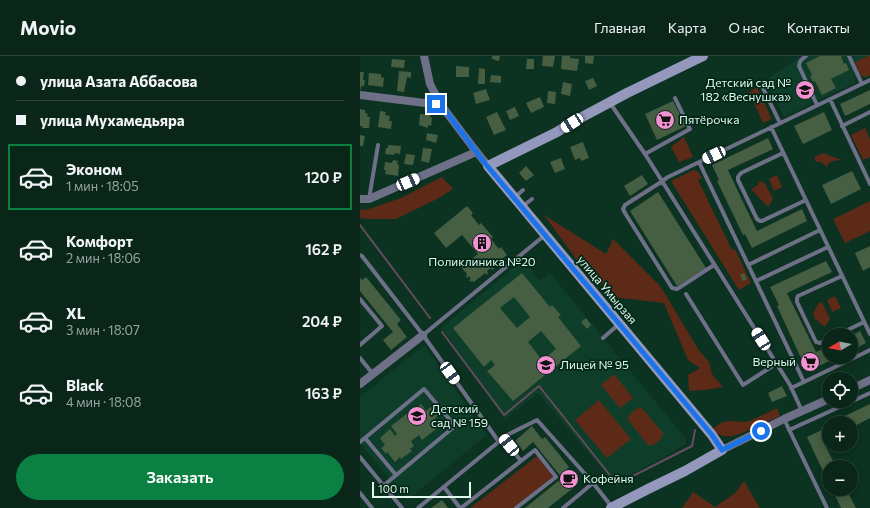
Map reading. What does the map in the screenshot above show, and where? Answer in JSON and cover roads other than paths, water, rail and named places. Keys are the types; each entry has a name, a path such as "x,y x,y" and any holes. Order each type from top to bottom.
{"street":[{"name":"улица Умырзая","path":"424,56 430,84 441,105 474,149 712,435 722,450"},
{"path":"488,166 556,132 627,93 703,56"},
{"path":"360,95 441,105"},
{"path":"360,199 369,199 474,149"},
{"path":"360,384 423,335"},
{"path":"858,386 870,380"},
{"path":"612,508 685,471 722,450 822,402"}],"lane":[{"path":"806,56 801,60 799,66 817,105"},
{"path":"849,56 862,84"},
{"path":"714,265 677,289 674,289 624,211 625,205 662,181 699,162 870,80"},
{"path":"762,86 780,123"},
{"path":"645,154 690,129 676,98"},
{"path":"830,99 870,184"},
{"path":"609,103 662,181 791,388 802,412"},
{"path":"842,126 870,112"},
{"path":"771,127 870,334"},
{"path":"369,199 378,145"},
{"path":"783,153 741,173 738,176 738,180 757,219 760,221 806,200"},
{"path":"699,162 804,382"},
{"path":"864,172 870,169"},
{"path":"514,198 523,190"},
{"path":"522,207 532,198"},
{"path":"748,265 820,230"},
{"path":"423,335 545,235"},
{"path":"756,281 828,246"},
{"path":"360,255 423,335 499,442"},
{"path":"822,342 816,342 797,302 797,298 798,296 842,276"},
{"path":"686,294 743,384 776,364"},
{"path":"360,299 382,326 360,345"},
{"path":"852,328 864,322"},
{"path":"603,338 619,324"},
{"path":"791,388 870,350"},
{"path":"360,358 373,374"},
{"path":"360,442 424,389 455,426 383,486"},
{"path":"789,430 870,393"},
{"path":"418,508 507,435 536,420 593,483 612,508"},
{"path":"784,420 827,508"},
{"path":"365,438 396,475"},
{"path":"503,438 521,461"},
{"path":"444,487 460,508 535,450 556,477 516,508"},
{"path":"360,457 402,508"},
{"path":"563,508 593,483"},
{"path":"360,493 372,508"}],"waterway":[{"path":"360,225 430,318"},
{"path":"442,332 504,415 539,386 617,484 692,446 695,430"}],"place":[{"name":"Детский сад № 182 «Веснушка»","path":"805,90"},
{"name":"Пятёрочка","path":"665,120"},
{"name":"Поликлиника №20","path":"482,243"},
{"name":"Верный","path":"810,362"},
{"name":"Лицей № 95","path":"546,365"},
{"name":"Детский сад № 159","path":"417,416"},
{"name":"Кофейня","path":"569,479"}]}
